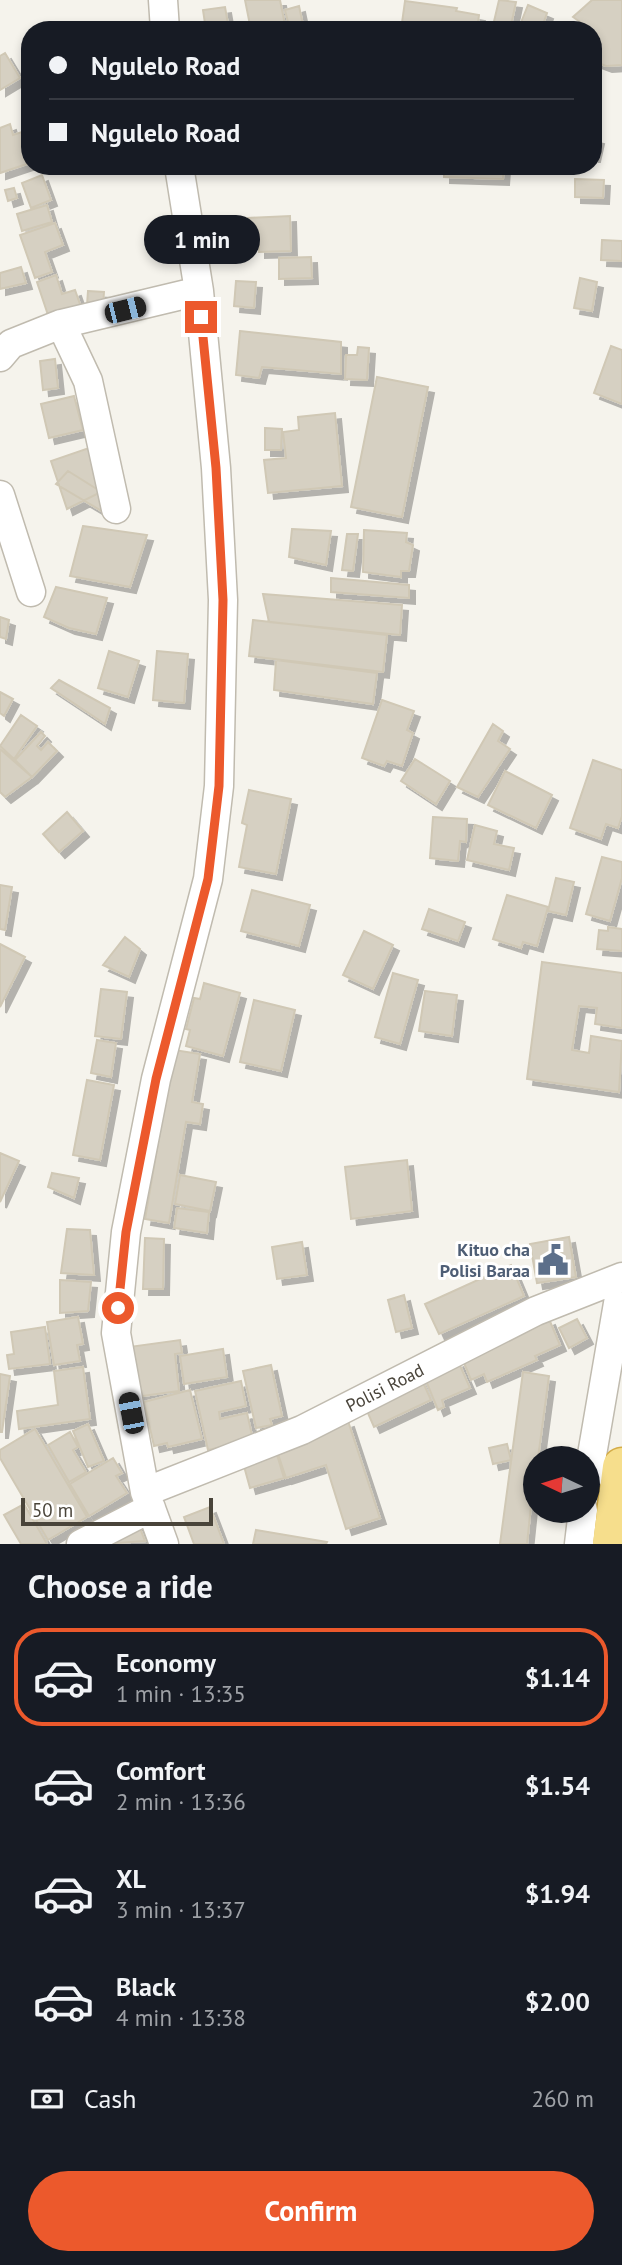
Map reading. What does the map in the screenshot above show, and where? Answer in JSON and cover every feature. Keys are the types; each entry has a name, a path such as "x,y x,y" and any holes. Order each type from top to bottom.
{"highway":[{"path":"612,1544 622,1467"}],"street":[{"path":"163,0 164,21"},
{"path":"164,1544 148,1500 116,1333 126,1232 156,1079 208,879 219,786 223,600 216,468 199,291 180,175"},
{"path":"0,356 11,344 61,324 199,291"},
{"path":"61,324 88,381 116,509"},
{"path":"0,495 31,592"},
{"path":"593,1446 622,1278"},
{"name":"Polisi Road","path":"81,1544 148,1500 302,1430 536,1311 622,1278"},
{"path":"579,1544 581,1523"}],"building":[{"path":"245,0 280,0 284,21 249,21"},
{"path":"499,0 516,2 512,21 494,21"},
{"path":"592,0 622,0 622,65 602,64 602,21 579,21 573,17"},
{"path":"405,1 457,8 456,11 479,15 478,21 402,21"},
{"path":"528,5 547,13 544,21 522,21"},
{"path":"299,6 302,21 288,21 285,10"},
{"path":"225,7 227,21 205,21 203,10"},
{"path":"5,53 20,78 0,90 0,56"},
{"path":"10,124 13,135 21,132 21,166 0,173 0,128"},
{"path":"42,175 51,200 31,208 22,183"},
{"path":"444,175 503,175 503,179"},
{"path":"575,179 604,180 603,198 575,197"},
{"path":"14,188 17,198 8,201 5,190"},
{"path":"47,205 52,222 22,231 17,214"},
{"path":"290,216 291,251 259,252 259,237 248,238 248,218"},
{"path":"55,223 63,245 45,252 52,272 35,278 20,235"},
{"path":"602,240 622,241 622,261 601,260"},
{"path":"311,257 312,278 279,279 279,258"},
{"path":"21,267 26,283 0,289 0,273"},
{"path":"56,275 62,294 75,290 82,310 50,321 37,282"},
{"path":"580,278 597,282 592,311 574,308"},
{"path":"236,281 256,282 254,308 234,306"},
{"path":"88,291 104,292 103,306 87,305"},
{"path":"240,331 341,342 341,374 262,367 259,378 236,375"},
{"path":"611,346 622,350 622,404 594,393"},
{"path":"358,347 369,348 367,380 345,379 346,355 357,355"},
{"path":"55,359 58,388 43,390 40,361"},
{"path":"377,377 428,387 402,517 351,507"},
{"path":"74,396 83,430 49,438 41,404"},
{"path":"335,413 342,486 268,493 264,460 286,458 283,432 299,430 298,417"},
{"path":"265,428 282,429 281,450 265,450"},
{"path":"89,448 101,492 67,509 51,461"},
{"path":"68,471 111,498 105,513 56,484"},
{"path":"83,526 147,535 130,587 70,576"},
{"path":"292,529 331,531 326,565 289,557"},
{"path":"364,530 407,533 406,542 413,545 409,571 401,571 401,577 363,572"},
{"path":"347,534 358,534 353,571 342,570"},
{"path":"331,578 409,585 409,598 331,592"},
{"path":"56,587 107,598 96,634 69,628 44,617"},
{"path":"263,594 402,605 400,635 269,622"},
{"path":"0,617 9,620 6,639 0,637"},
{"path":"253,620 387,635 383,672 249,656"},
{"path":"109,651 139,661 128,697 98,688"},
{"path":"157,651 188,654 184,703 153,700"},
{"path":"276,660 377,673 373,704 274,690"},
{"path":"59,680 110,708 105,724 51,688"},
{"path":"0,692 13,699 4,716 0,713"},
{"path":"382,700 414,711 407,730 413,733 402,766 387,761 384,766 362,758"},
{"path":"21,715 37,726 14,759 0,746"},
{"path":"493,724 503,731 498,741 510,749 478,797 457,787"},
{"path":"41,732 45,736 37,746 41,750 48,742 57,751 32,777 15,760"},
{"path":"0,749 32,777 5,797 0,792"},
{"path":"415,759 450,781 436,804 401,781"},
{"path":"593,760 622,770 622,816 618,828 606,824 601,839 570,828"},
{"path":"505,771 552,795 536,828 488,805"},
{"path":"249,790 291,799 276,874 239,867 247,825 242,823"},
{"path":"67,812 83,831 59,852 43,834"},
{"path":"433,817 467,819 466,842 460,841 458,861 430,858"},
{"path":"475,825 497,831 494,844 514,848 509,870 467,860"},
{"path":"602,857 622,862 622,878 610,921 586,914"},
{"path":"556,878 574,882 566,915 548,911"},
{"path":"0,885 12,887 5,930 0,929"},
{"path":"252,890 310,905 299,946 241,931"},
{"path":"507,895 548,907 537,946 523,942 521,948 493,939"},
{"path":"429,909 465,922 458,941 422,929"},
{"path":"608,927 622,929 622,951 597,949 599,930 608,931"},
{"path":"364,931 393,945 373,989 343,975"},
{"path":"125,937 140,949 129,977 103,965"},
{"path":"0,944 25,957 0,1007"},
{"path":"542,962 622,973 622,1028 595,1024 597,1008 579,1006 572,1050 589,1053 591,1036 622,1041 619,1092 527,1079"},
{"path":"393,973 418,980 400,1044 375,1037"},
{"path":"204,983 240,993 223,1056 186,1046 190,1030 186,1029 194,998 200,999"},
{"path":"101,989 127,992 121,1039 95,1036"},
{"path":"425,991 457,995 452,1036 419,1031"},
{"path":"254,1000 295,1010 281,1071 240,1062"},
{"path":"97,1040 116,1043 111,1077 91,1073"},
{"path":"174,1050 200,1054 192,1102 203,1104 200,1124 186,1122 169,1223 145,1219"},
{"path":"87,1080 114,1085 100,1160 73,1155"},
{"path":"0,1153 19,1161 0,1202"},
{"path":"407,1160 412,1211 351,1219 345,1167"},
{"path":"52,1173 79,1178 74,1198 48,1187"},
{"path":"180,1175 216,1182 210,1211 175,1204"},
{"path":"177,1208 209,1212 207,1233 174,1228"},
{"path":"67,1229 90,1230 94,1275 61,1273"},
{"name":"Kituo cha Polisi Baraa","path":"569,1237 576,1277 537,1283 530,1244"},
{"path":"145,1238 164,1239 163,1289 143,1289"},
{"path":"302,1242 307,1275 277,1279 272,1247"},
{"path":"511,1265 524,1296 439,1334 425,1304"},
{"path":"60,1280 91,1282 88,1311 60,1313"},
{"path":"404,1295 412,1328 396,1332 388,1300"},
{"path":"78,1317 83,1344 77,1345 80,1361 54,1365 47,1322"},
{"path":"549,1319 560,1345 535,1356 537,1360 487,1382 484,1374 471,1380 462,1358"},
{"path":"577,1319 587,1338 569,1348 559,1328"},
{"path":"45,1327 50,1364 9,1369 7,1355 14,1354 11,1332"},
{"path":"180,1340 182,1353 175,1354 179,1391 135,1397 129,1347"},
{"path":"223,1349 227,1377 184,1384 180,1356"},
{"path":"458,1361 470,1388 442,1400 444,1407 438,1410 424,1376"},
{"path":"271,1365 282,1416 270,1419 272,1425 256,1428 243,1371"},
{"path":"83,1367 90,1419 19,1429 17,1411 58,1405 54,1371"},
{"path":"523,1372 549,1376 540,1446 523,1446 523,1523 529,1523 527,1544 500,1544"},
{"path":"0,1374 10,1376 2,1432 0,1432"},
{"path":"421,1378 431,1400 374,1427 364,1404"},
{"path":"241,1381 246,1406 219,1412 220,1419 247,1413 253,1440 208,1450 195,1391"},
{"path":"190,1390 202,1439 168,1447 167,1443 154,1446 144,1402"},
{"path":"348,1421 380,1518 346,1529 326,1465 286,1478 275,1445"},
{"path":"88,1424 104,1461 88,1467 73,1431"},
{"path":"35,1429 87,1517 48,1540 0,1458 0,1450"},
{"path":"70,1432 78,1447 73,1450 86,1472 69,1482 48,1445"},
{"path":"507,1444 511,1460 493,1464 489,1448"},
{"path":"275,1448 284,1478 250,1488 242,1459"},
{"path":"113,1458 122,1473 116,1476 127,1493 89,1516 70,1484"},
{"path":"24,1504 47,1544 21,1544 4,1515"},
{"path":"210,1507 224,1544 194,1544 184,1517"},
{"path":"136,1518 145,1541 103,1544"},
{"path":"256,1530 327,1542 253,1544"}],"place":[{"name":"Kituo cha Polisi Baraa","path":"553,1260"}],"route":[{"path":"118,1308 126,1232 156,1079 208,879 219,786 223,600 216,468 201,317"}]}
